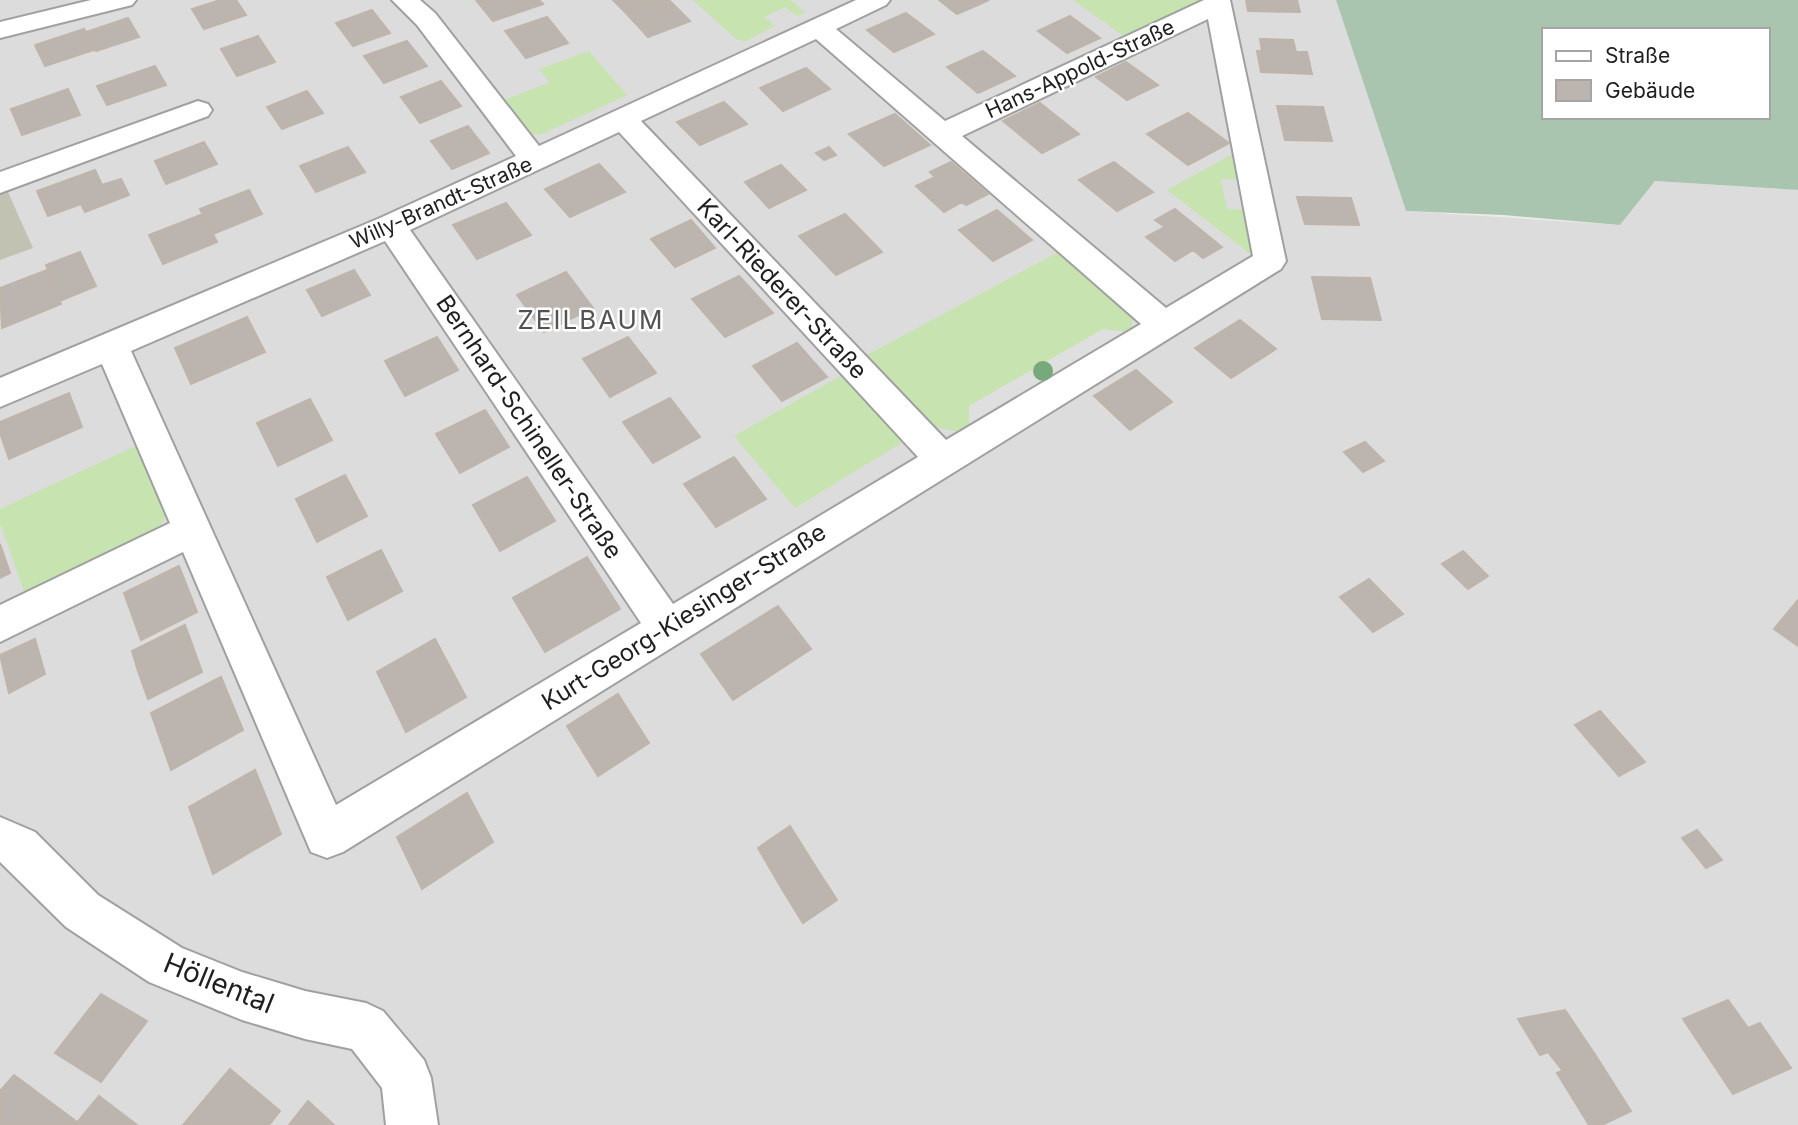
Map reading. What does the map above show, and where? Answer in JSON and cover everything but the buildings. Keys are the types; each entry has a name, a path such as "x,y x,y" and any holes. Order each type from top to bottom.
{"street":[{"path":"0,30 123,0"},
{"path":"405,0 426,19 535,161"},
{"name":"Willy-Brandt-Straße","path":"0,393 391,226 877,0"},
{"name":"Hans-Appold-Straße","path":"942,134 1218,2"},
{"name":"Kurt-Georg-Kiesinger-Straße","path":"112,347 327,836 1270,261 1218,2"},
{"path":"818,27 1164,325"},
{"path":"0,183 198,110"},
{"name":"Karl-Riederer-Straße","path":"623,119 942,459"},
{"name":"Bernhard-Schineller-Straße","path":"391,226 667,628"},
{"path":"0,624 194,529"},
{"name":"Höllental","path":"0,839 19,848 82,911 166,965 242,996 305,1015 366,1028 406,1078 412,1125"}],"shaded area":[{"path":"0,0 1336,0 1406,211 1620,225 1655,181 1798,190 1798,1125 0,1125"},
{"path":"7,190 33,248 0,260 0,193"},
{"path":"1103,329 1124,332 969,427 969,406"}],"green space":[{"path":"693,0 791,0 805,12 797,16 785,7 764,17 775,26 746,41 737,40"},
{"path":"1073,0 1201,0 1125,37"},
{"path":"1336,0 1798,0 1798,190 1655,181 1620,225 1503,215 1406,211"},
{"path":"589,51 627,95 540,135 528,134 504,100 550,82 539,69"},
{"path":"1238,151 1244,180 1221,179 1227,209 1251,210 1257,251 1253,256 1167,190"},
{"path":"1064,249 1133,310 1132,327 1124,332 1103,329 959,432 932,426 867,355"},
{"path":"842,375 905,441 795,508 734,436"},
{"path":"142,443 171,506 160,527 25,594 0,523 0,509"}],"district":[{"name":"ZEILBAUM","path":"591,320"}]}
